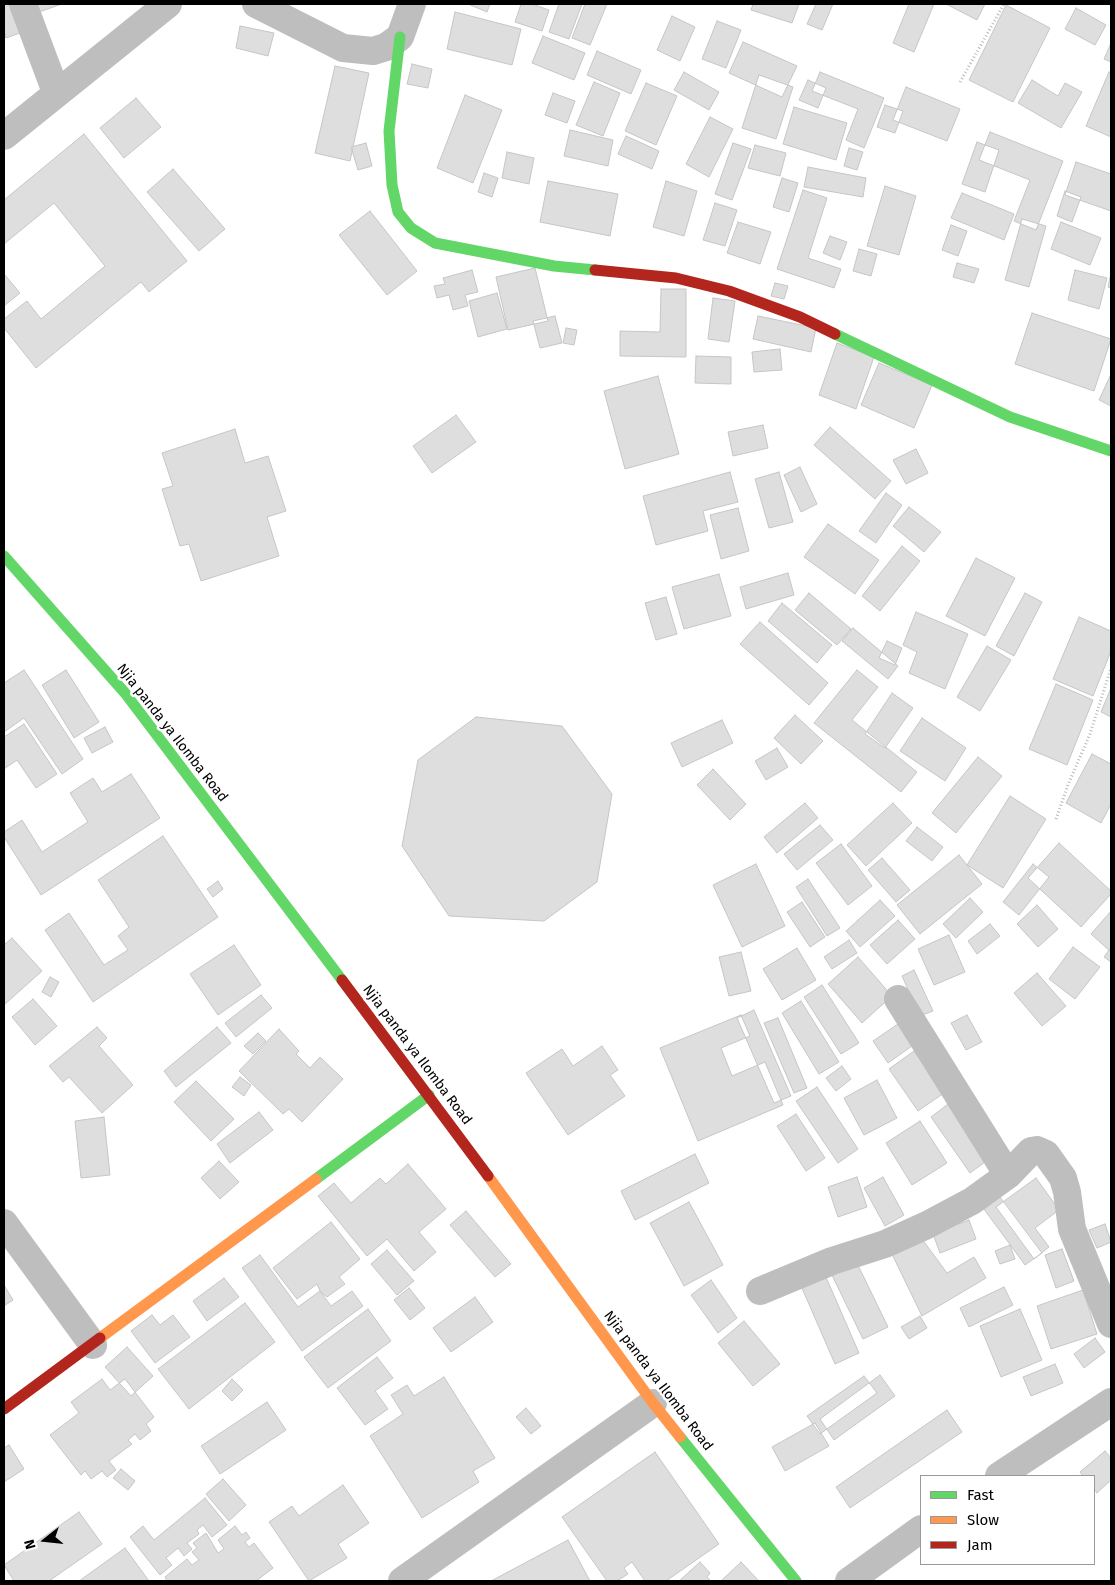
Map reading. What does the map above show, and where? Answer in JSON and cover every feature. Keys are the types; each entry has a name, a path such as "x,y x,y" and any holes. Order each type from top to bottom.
{"street":[{"path":"23,4 56,92"},
{"path":"4,136 56,92 168,4"},
{"path":"256,4 342,48 373,52 386,47 400,37"},
{"path":"412,4 400,37 389,131 392,185 398,212 411,228 435,242 554,266 676,278 729,291 800,317 1010,416 1111,452"},
{"name":"Njia panda ya Ilomba Road","path":"4,556 125,693 429,1096 653,1403 796,1581"},
{"path":"898,999 1008,1175"},
{"path":"4,1409 429,1096"},
{"path":"760,1291 832,1261 885,1244 927,1225 972,1201 1008,1175 1031,1151 1038,1150 1046,1154 1063,1178 1067,1192 1072,1229 1111,1324"},
{"path":"4,1223 93,1345"},
{"path":"1001,1475 1111,1402"},
{"path":"402,1581 653,1403"},
{"path":"849,1581 920,1530"}],"path":[{"path":"960,82 1004,4"},
{"path":"1056,819 1090,734 1111,668"}],"building":[{"path":"4,4 22,4 31,29 6,38 4,31"},
{"path":"36,4 62,4 39,12"},
{"path":"468,4 490,4 487,12"},
{"path":"521,4 532,4 549,10 542,31 515,22"},
{"path":"559,4 582,4 569,39 549,32"},
{"path":"585,4 607,4 590,45 572,38"},
{"path":"753,4 799,4 792,23 751,10"},
{"path":"816,4 833,4 822,30 807,24"},
{"path":"909,4 934,4 914,52 893,43"},
{"path":"946,4 985,4 977,20"},
{"path":"1006,5 1050,28 1013,102 969,80"},
{"path":"1076,8 1106,25 1095,45 1065,29"},
{"path":"455,12 521,29 512,65 447,49"},
{"path":"672,16 695,27 680,61 657,50"},
{"path":"717,21 741,30 726,68 702,59"},
{"path":"240,26 274,33 268,56 236,48"},
{"path":"543,36 585,53 574,80 532,63"},
{"path":"743,42 797,66 782,97 729,73"},
{"path":"1111,43 1111,62 1104,59"},
{"path":"597,51 641,70 631,94 587,75"},
{"path":"412,64 432,69 428,88 407,84"},
{"path":"335,66 369,73 350,161 315,153"},
{"path":"684,72 719,92 709,110 674,90"},
{"path":"820,72 884,98 864,148 846,140 858,109 812,91"},
{"path":"1109,72 1111,73 1111,137 1086,126"},
{"path":"759,75 793,87 776,139 742,128"},
{"path":"808,80 826,88 818,108 799,100"},
{"path":"1032,80 1058,96 1065,83 1082,92 1061,128 1018,103"},
{"path":"594,82 620,93 603,136 576,125"},
{"path":"646,83 677,96 656,145 625,131"},
{"path":"906,87 960,109 947,141 893,120"},
{"path":"553,93 575,101 567,123 545,115"},
{"path":"465,95 502,110 473,183 437,168"},
{"path":"136,98 161,127 124,158 100,128"},
{"path":"885,105 903,111 895,133 877,127"},
{"path":"794,107 847,123 836,160 783,144"},
{"path":"710,117 733,129 709,177 686,164"},
{"path":"570,130 613,140 608,166 564,156"},
{"path":"990,132 1063,161 1036,230 1014,221 1030,180 979,160"},
{"path":"84,134 187,261 149,292 141,282 36,368 4,328 4,319 27,301 41,319 105,266 54,203 4,244 4,200"},
{"path":"626,136 659,151 652,169 618,154"},
{"path":"977,142 999,150 985,192 962,184"},
{"path":"366,143 372,166 358,170 351,147"},
{"path":"733,143 751,149 732,200 715,194"},
{"path":"755,145 786,153 780,176 748,168"},
{"path":"849,148 863,152 857,170 844,166"},
{"path":"507,152 534,158 529,184 502,178"},
{"path":"1076,162 1111,174 1111,211 1065,195"},
{"path":"808,167 866,178 863,197 804,187"},
{"path":"173,169 225,229 199,251 147,192"},
{"path":"484,173 498,178 492,197 478,192"},
{"path":"782,178 798,183 789,212 773,207"},
{"path":"548,181 618,194 610,236 540,222"},
{"path":"666,181 697,191 684,236 653,227"},
{"path":"885,186 916,196 899,255 867,246"},
{"path":"803,190 827,198 808,258 841,269 834,288 777,269"},
{"path":"1065,191 1081,197 1072,222 1057,216"},
{"path":"962,193 1014,214 1004,240 951,218"},
{"path":"715,203 737,210 725,246 703,240"},
{"path":"370,211 417,271 387,295 339,235"},
{"path":"1022,219 1046,226 1029,287 1005,280"},
{"path":"738,222 771,232 760,264 727,253"},
{"path":"1061,222 1101,238 1090,265 1051,249"},
{"path":"951,225 967,231 958,256 942,250"},
{"path":"830,236 847,242 840,260 823,253"},
{"path":"859,249 877,254 871,276 853,271"},
{"path":"957,263 979,269 974,283 953,277"},
{"path":"535,268 548,321 508,330 496,277"},
{"path":"472,270 478,292 465,295 468,306 453,310 449,295 437,298 434,286 445,284 443,278"},
{"path":"1075,270 1107,278 1099,309 1068,300"},
{"path":"1111,273 1111,288 1108,287"},
{"path":"4,274 20,293 4,306"},
{"path":"775,283 788,286 784,299 771,296"},
{"path":"661,289 686,289 686,357 620,356 620,331 660,332"},
{"path":"497,293 507,329 478,337 469,301"},
{"path":"713,298 735,301 729,342 708,339"},
{"path":"1032,313 1111,339 1094,391 1015,364"},
{"path":"555,316 562,343 540,348 533,321"},
{"path":"758,316 816,328 811,352 753,339"},
{"path":"566,328 577,330 574,345 563,343"},
{"path":"837,343 874,357 856,409 819,395"},
{"path":"780,349 782,370 754,372 752,352"},
{"path":"696,356 731,357 731,384 695,383"},
{"path":"879,363 932,385 914,428 861,405"},
{"path":"1111,374 1111,406 1099,400"},
{"path":"658,376 679,454 625,469 604,391"},
{"path":"456,415 476,442 432,473 413,446"},
{"path":"763,425 768,448 733,456 728,432"},
{"path":"830,427 891,481 875,499 814,445"},
{"path":"235,429 245,463 268,456 286,511 267,517 279,556 201,581 189,544 180,546 162,489 173,486 162,453"},
{"path":"916,449 928,473 906,484 893,460"},
{"path":"800,467 817,504 801,512 784,475"},
{"path":"730,472 738,502 703,511 708,531 656,545 643,496"},
{"path":"779,472 793,522 769,528 755,479"},
{"path":"886,493 902,505 876,543 859,531"},
{"path":"909,507 941,532 924,552 893,526"},
{"path":"738,508 749,551 721,559 710,515"},
{"path":"828,524 879,560 855,594 804,557"},
{"path":"902,546 920,561 880,611 862,596"},
{"path":"976,558 1015,578 985,636 946,616"},
{"path":"788,573 794,595 746,609 740,587"},
{"path":"719,574 731,616 684,629 672,587"},
{"path":"809,593 851,629 837,645 795,610"},
{"path":"1025,593 1042,602 1014,656 996,646"},
{"path":"666,597 677,634 656,640 645,603"},
{"path":"782,603 832,645 817,663 768,621"},
{"path":"916,612 968,634 945,689 909,673 917,652 903,645"},
{"path":"1079,617 1111,631 1111,651 1093,696 1053,679"},
{"path":"760,622 828,683 809,705 740,644"},
{"path":"853,628 898,666 888,679 842,641"},
{"path":"887,641 902,648 895,665 879,658"},
{"path":"987,646 1011,660 980,711 957,697"},
{"path":"24,670 83,759 62,774 24,718 4,732 4,683"},
{"path":"66,670 99,722 74,738 42,685"},
{"path":"857,670 878,687 852,720 917,772 901,792 814,723"},
{"path":"1056,684 1093,700 1067,765 1029,749"},
{"path":"1111,688 1111,717 1101,712"},
{"path":"892,693 913,708 885,748 865,734"},
{"path":"795,715 823,741 801,764 774,738"},
{"path":"476,717 562,726 612,794 597,882 544,921 449,916 402,846 418,760"},
{"path":"922,718 966,748 945,781 900,751"},
{"path":"722,720 733,743 682,767 671,743"},
{"path":"24,724 57,774 36,788 17,760 4,769 4,737"},
{"path":"105,727 113,742 92,753 84,738"},
{"path":"777,748 788,767 766,780 755,761"},
{"path":"1092,754 1111,764 1111,804 1101,823 1066,803"},
{"path":"978,757 1002,776 956,833 932,813"},
{"path":"713,769 746,804 730,820 697,785"},
{"path":"131,774 160,818 41,895 4,837 4,832 22,820 42,852 88,822 70,793 93,778 102,792"},
{"path":"1010,796 1046,819 1003,888 967,865"},
{"path":"805,803 818,818 777,853 764,837"},
{"path":"893,803 912,823 866,866 847,845"},
{"path":"820,825 833,840 797,870 784,854"},
{"path":"917,827 943,847 932,861 906,841"},
{"path":"163,836 218,917 93,1002 45,930 69,913 104,965 128,950 118,936 129,927 98,880"},
{"path":"1059,843 1111,891 1111,894 1081,927 1028,878"},
{"path":"841,844 872,886 848,905 816,863"},
{"path":"959,855 982,884 920,934 897,905"},
{"path":"882,858 910,890 896,902 868,870"},
{"path":"756,864 785,926 742,947 713,885"},
{"path":"1033,864 1049,877 1019,915 1003,902"},
{"path":"808,879 840,928 827,936 796,887"},
{"path":"218,881 223,889 213,897 207,889"},
{"path":"970,898 983,912 956,938 943,924"},
{"path":"880,900 895,916 860,947 846,931"},
{"path":"802,902 825,937 810,947 787,912"},
{"path":"1037,905 1058,929 1038,947 1017,924"},
{"path":"1111,911 1111,952 1091,934"},
{"path":"898,920 915,939 887,964 870,945"},
{"path":"990,924 1000,936 977,954 968,941"},
{"path":"949,935 965,972 934,985 918,949"},
{"path":"12,938 42,971 4,1005 4,945"},
{"path":"849,940 857,953 832,969 824,957"},
{"path":"234,945 261,985 218,1015 190,974"},
{"path":"1073,947 1100,967 1075,999 1049,979"},
{"path":"1111,947 1111,962 1104,957"},
{"path":"797,948 816,980 782,1000 763,969"},
{"path":"741,952 751,991 729,996 719,957"},
{"path":"858,957 892,996 862,1023 828,984"},
{"path":"914,970 933,1011 920,1016 902,976"},
{"path":"1037,973 1066,1006 1042,1026 1014,993"},
{"path":"50,977 59,982 51,997 42,992"},
{"path":"822,985 859,1043 841,1054 804,997"},
{"path":"261,995 272,1008 236,1037 225,1023"},
{"path":"33,999 57,1026 35,1045 12,1017"},
{"path":"801,1001 839,1062 819,1074 782,1013"},
{"path":"754,1010 791,1096 774,1103 737,1018"},
{"path":"741,1015 750,1036 721,1048 732,1076 765,1062 783,1105 698,1141 660,1048"},
{"path":"967,1015 982,1042 966,1050 951,1023"},
{"path":"778,1018 807,1088 794,1093 764,1023"},
{"path":"898,1024 912,1046 888,1063 873,1041"},
{"path":"97,1027 107,1038 99,1046 133,1085 102,1113 69,1077 63,1082 49,1066"},
{"path":"217,1027 231,1043 176,1087 164,1071"},
{"path":"279,1029 299,1051 296,1054 310,1068 320,1057 343,1079 302,1122 289,1109 283,1114 239,1071"},
{"path":"258,1033 266,1041 253,1054 244,1046"},
{"path":"602,1046 618,1070 610,1075 625,1096 568,1135 526,1073 562,1049 573,1066"},
{"path":"914,1051 944,1093 918,1111 889,1069"},
{"path":"842,1066 851,1079 836,1091 826,1078"},
{"path":"240,1077 251,1085 244,1096 232,1087"},
{"path":"877,1080 897,1118 864,1135 844,1098"},
{"path":"196,1081 234,1119 211,1141 174,1102"},
{"path":"817,1087 858,1149 838,1163 796,1101"},
{"path":"952,1101 992,1157 970,1173 931,1117"},
{"path":"259,1112 273,1130 230,1163 217,1144"},
{"path":"796,1114 825,1158 806,1171 777,1126"},
{"path":"104,1117 110,1175 81,1178 75,1121"},
{"path":"920,1121 947,1163 912,1185 886,1143"},
{"path":"695,1154 709,1183 635,1220 621,1191"},
{"path":"219,1161 239,1182 220,1199 201,1178"},
{"path":"408,1164 446,1209 419,1232 436,1252 414,1271 387,1239 367,1256 318,1196 334,1183 351,1203 380,1178 386,1184"},
{"path":"857,1177 867,1207 838,1217 828,1187"},
{"path":"883,1177 904,1215 885,1226 864,1188"},
{"path":"1036,1178 1059,1210 1035,1228 1049,1247 1034,1259 996,1207"},
{"path":"994,1189 1042,1253 1025,1265 978,1201"},
{"path":"689,1202 723,1265 684,1286 650,1223"},
{"path":"466,1211 511,1264 495,1277 450,1225"},
{"path":"969,1220 976,1239 940,1253 933,1234"},
{"path":"331,1222 360,1259 339,1277 345,1284 327,1297 320,1291 317,1284 297,1299 273,1268"},
{"path":"1105,1224 1111,1242 1097,1248 1089,1230"},
{"path":"922,1239 947,1273 974,1257 986,1278 922,1316 889,1248"},
{"path":"1010,1245 1015,1259 1000,1264 995,1251"},
{"path":"1062,1249 1074,1281 1056,1288 1045,1255"},
{"path":"387,1250 414,1281 397,1295 371,1264"},
{"path":"260,1255 298,1307 320,1291 331,1306 352,1291 363,1306 302,1351 242,1268"},
{"path":"855,1259 888,1327 863,1339 830,1271"},
{"path":"822,1268 859,1353 835,1364 798,1279"},
{"path":"224,1278 239,1297 207,1321 193,1301"},
{"path":"711,1280 737,1318 718,1333 691,1295"},
{"path":"4,1285 13,1300 4,1306"},
{"path":"1004,1287 1013,1305 969,1327 960,1308"},
{"path":"409,1288 425,1308 410,1320 394,1300"},
{"path":"1083,1290 1097,1334 1051,1349 1037,1306"},
{"path":"475,1297 493,1322 451,1352 433,1328"},
{"path":"245,1303 275,1342 189,1409 158,1369"},
{"path":"368,1309 391,1341 328,1388 304,1357"},
{"path":"1020,1309 1042,1360 1001,1377 980,1326"},
{"path":"152,1315 160,1325 173,1315 190,1337 155,1363 131,1331"},
{"path":"920,1316 927,1328 909,1339 901,1327"},
{"path":"744,1321 780,1364 753,1386 718,1343"},
{"path":"1095,1338 1105,1352 1084,1368 1074,1354"},
{"path":"127,1347 153,1376 131,1396 105,1367"},
{"path":"377,1357 393,1378 375,1391 388,1409 365,1425 337,1388"},
{"path":"1055,1364 1063,1383 1031,1396 1023,1377"},
{"path":"880,1375 895,1396 834,1440 820,1419"},
{"path":"864,1376 877,1393 820,1434 807,1416"},
{"path":"444,1377 495,1458 473,1471 479,1482 422,1518 370,1436 403,1414 391,1395 407,1385 414,1396"},
{"path":"102,1379 110,1390 125,1379 154,1417 146,1424 151,1431 140,1440 135,1434 128,1440 132,1444 109,1461 116,1470 107,1477 102,1471 91,1479 85,1471 81,1475 50,1435 79,1413 71,1402"},
{"path":"232,1379 243,1390 232,1401 222,1391"},
{"path":"267,1402 286,1430 220,1474 201,1446"},
{"path":"526,1408 541,1426 531,1434 516,1417"},
{"path":"947,1410 962,1432 850,1508 836,1487"},
{"path":"815,1423 829,1446 785,1471 772,1447"},
{"path":"9,1445 24,1469 4,1482 4,1448"},
{"path":"1105,1451 1111,1458 1111,1480 1097,1493 1095,1490 1095,1475 1082,1475 1080,1472"},
{"path":"655,1452 719,1544 666,1581 645,1581 632,1562 624,1568 628,1574 617,1581 607,1581 562,1517"},
{"path":"121,1469 135,1481 128,1490 113,1478"},
{"path":"223,1479 246,1505 229,1521 206,1494"},
{"path":"343,1485 369,1523 338,1544 347,1558 309,1581 269,1522 292,1506 299,1516"},
{"path":"205,1498 227,1525 212,1537 203,1525 197,1530 199,1534 187,1543 192,1549 184,1556 178,1548 166,1558 172,1565 160,1575 130,1537 143,1526 154,1540"},
{"path":"79,1512 102,1544 49,1581 14,1581 4,1565"},
{"path":"235,1526 242,1535 246,1532 250,1538 245,1542 249,1547 254,1543 273,1568 256,1581 167,1581 165,1577 187,1559 192,1565 199,1560 192,1552 197,1548 193,1543 206,1533 218,1553 224,1549 218,1540"},
{"path":"568,1540 590,1581 491,1581"},
{"path":"125,1548 149,1581 79,1581"},
{"path":"700,1562 710,1573 707,1577 711,1581 679,1581"},
{"path":"741,1562 759,1581 721,1581"}],"traffic: fast":[{"path":"400,37 389,131 392,185 398,212 411,228 435,243 554,266 595,270"},
{"path":"835,334 1010,417 1111,451"},
{"path":"4,556 125,693 342,980"},
{"path":"316,1179 429,1095"},
{"path":"680,1437 796,1581"}],"traffic: slow":[{"path":"488,1176 653,1403 680,1437"},
{"path":"100,1338 316,1179"}],"traffic: jam":[{"path":"595,270 676,278 729,291 800,317 835,334"},
{"path":"342,980 488,1176"},
{"path":"4,1409 100,1338"}]}
